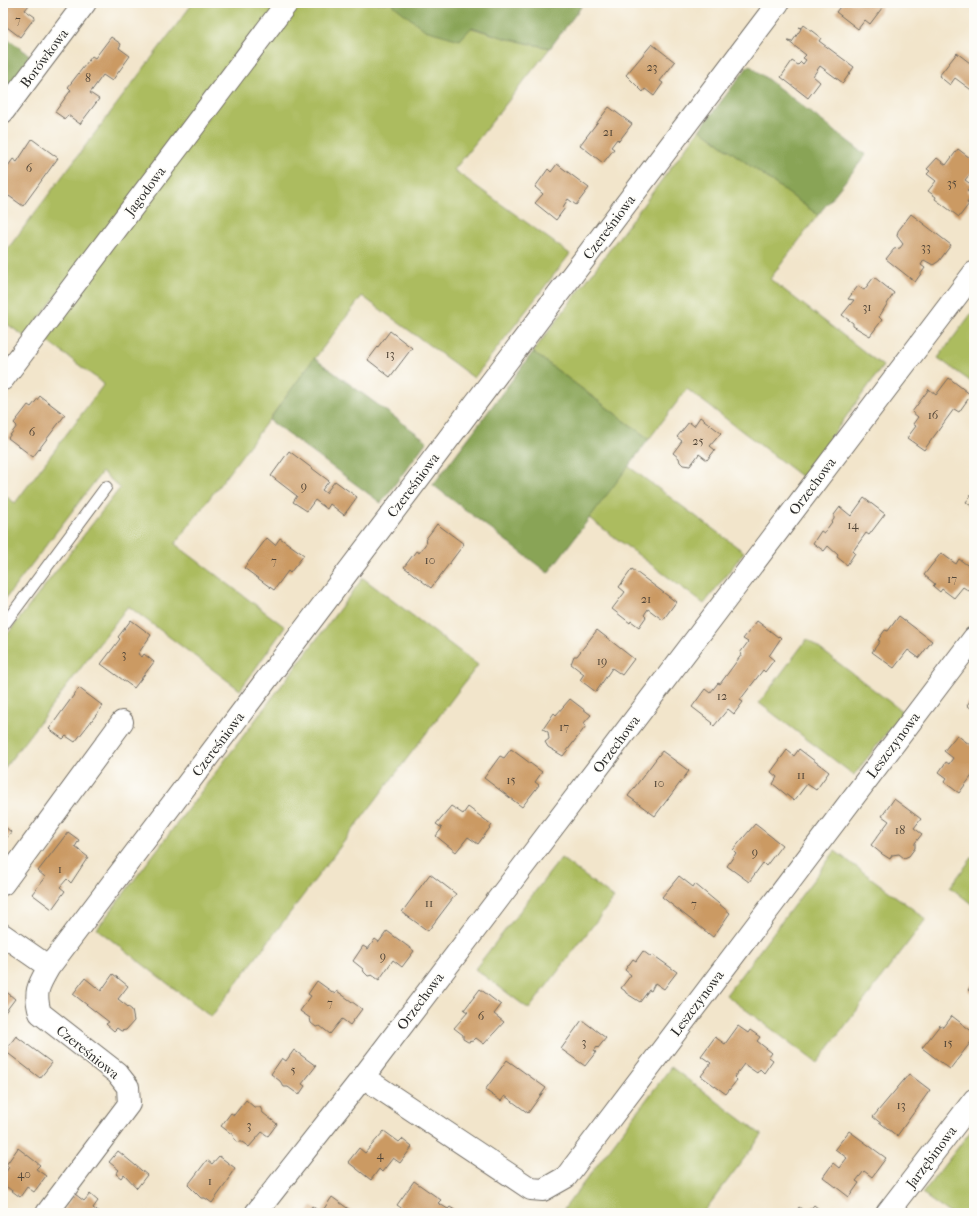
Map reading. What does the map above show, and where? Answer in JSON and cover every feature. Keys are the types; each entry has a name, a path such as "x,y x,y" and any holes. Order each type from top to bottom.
{"street":[{"name":"Borówkowa","path":"3,112 85,3"},
{"name":"Jagodowa","path":"3,379 287,3"},
{"name":"Czereśniowa","path":"47,1213 129,1104 128,1087 117,1073 40,1013 36,1000 37,989 49,967 778,3"},
{"name":"Orzechowa","path":"256,1213 363,1077 974,273"},
{"name":"Leszczynowa","path":"363,1077 531,1189 543,1190 566,1177 974,638"},
{"path":"3,884 122,722"},
{"path":"3,935 49,967"},
{"name":"Jarzębinowa","path":"888,1213 974,1100"}],"lane":[{"path":"3,626 106,487"}],"green space":[{"path":"193,3 279,3 25,337 3,321 3,255"},
{"path":"294,3 394,3 393,4 491,34 550,48 454,170 570,254 474,378 362,296 175,544 285,627 240,690 128,606 3,770 3,640 120,488 102,472 3,602 3,494 15,503 104,384 42,337"},
{"path":"394,3 584,3 550,48 504,38 472,27 460,40 425,30 393,5"},
{"path":"3,35 32,57 3,96"},
{"path":"749,65 866,155 818,215 700,129"},
{"path":"700,129 818,215 770,279 883,366 802,477 687,389 649,439 533,352"},
{"path":"974,310 974,384 938,358"},
{"path":"533,352 649,439 548,573 433,485"},
{"path":"314,358 427,441 381,503 269,420"},
{"path":"628,466 744,552 704,604 589,518"},
{"path":"363,578 478,665 211,1017 97,929"},
{"path":"807,639 903,712 854,775 759,703"},
{"path":"835,851 926,919 817,1063 726,995"},
{"path":"974,855 974,906 950,887"},
{"path":"561,858 614,898 529,1009 475,969"},
{"path":"671,1067 762,1135 703,1213 561,1213"},
{"path":"974,1127 974,1213 949,1213 922,1194"}],"building":[{"path":"3,3 26,3 29,5 25,10 35,17 20,37 3,24"},
{"path":"843,3 878,3 877,4 882,8 870,24 865,20 858,29 836,12"},
{"path":"804,25 821,38 819,41 854,67 843,83 820,66 813,76 820,82 808,98 781,77 792,61 798,65 801,62 803,64 806,60 803,58 806,55 788,41 792,42 801,29 799,27 802,28"},
{"path":"111,37 121,44 119,48 130,56 112,81 103,75 90,93 99,99 80,124 68,115 65,119 55,112 71,90 68,87 92,56 95,58"},
{"path":"652,44 675,62 660,81 663,83 654,96 645,89 643,92 626,75"},
{"path":"957,53 974,66 974,92 955,78 950,85 939,76"},
{"path":"609,107 632,124 619,141 617,139 611,147 614,149 603,163 580,145"},
{"path":"32,139 58,158 23,206 9,196 4,202 3,173 13,159 17,162"},
{"path":"958,149 974,161 974,169 965,180 972,185 967,191 974,198 971,197 967,203 969,204 959,217 935,199 936,197 928,191 936,181 927,174 930,171 927,169 937,158 946,165"},
{"path":"557,164 589,188 576,205 568,199 563,207 565,208 556,220 535,203 543,194 535,187 548,169 551,172"},
{"path":"911,214 951,245 939,261 933,265 924,260 921,265 925,268 915,282 886,259 894,249 900,248 903,244 897,236 898,231"},
{"path":"874,277 894,293 879,317 882,320 870,336 853,326 853,323 842,315 854,300 848,299 858,286 864,290"},
{"path":"390,331 412,348 390,377 368,360"},
{"path":"949,378 971,395 959,412 954,409 924,450 907,438 916,426 913,424 918,417 912,412 929,389 936,395"},
{"path":"40,396 65,415 33,457 8,438 17,426 14,423 28,405 31,407"},
{"path":"700,417 721,433 710,446 715,450 707,460 699,454 690,466 683,465 679,458 673,453 682,441 677,437 689,422 694,426"},
{"path":"289,451 329,481 322,490 326,493 335,481 357,497 344,515 330,504 327,509 315,500 307,511 293,502 297,496 271,476"},
{"path":"974,491 974,508 966,502"},
{"path":"864,498 885,514 869,535 866,533 853,551 855,553 847,565 837,557 838,555 828,546 824,551 813,543 821,531 824,533 840,507 851,516"},
{"path":"437,524 464,544 431,588 404,567 416,551 419,553 427,542 425,540"},
{"path":"267,538 275,545 280,538 304,555 290,573 288,571 274,590 244,568"},
{"path":"941,553 956,564 959,559 974,570 974,585 969,591 963,587 954,598 942,589 940,592 933,586 935,584 924,575"},
{"path":"632,569 676,602 663,620 648,609 644,615 646,617 639,627 631,621 630,623 612,609 625,592 619,587"},
{"path":"899,616 932,641 919,658 908,650 894,668 872,652 880,641 878,640 885,630 888,631"},
{"path":"131,620 151,635 138,654 142,657 144,654 154,662 134,688 101,664 120,639 118,637"},
{"path":"757,621 781,638 769,656 774,660 765,672 763,670 740,700 743,702 734,714 728,709 714,726 712,724 713,723 692,707 705,689 710,693 718,683 720,684 742,654 740,653 748,642 743,639"},
{"path":"597,630 634,659 622,675 612,668 596,692 580,680 584,674 571,664 574,656 577,656"},
{"path":"79,688 103,706 75,742 66,736 63,739 49,729"},
{"path":"974,696 974,711 967,705"},
{"path":"570,699 591,715 583,724 586,726 563,756 548,747 545,742 549,739 548,732 543,729 554,713 556,715"},
{"path":"957,735 974,748 974,773 959,793 944,782 947,778 939,772 946,762 949,764 953,758 944,751"},
{"path":"511,749 542,772 535,782 539,785 522,807 484,778 500,756 504,758"},
{"path":"799,749 829,772 816,790 807,784 794,801 773,784 777,777 771,772 787,750 794,756"},
{"path":"662,751 689,771 655,816 628,796"},
{"path":"894,799 921,819 914,828 922,834 915,843 915,848 909,856 904,858 899,854 892,855 890,859 871,845 889,821 882,816"},
{"path":"451,806 463,814 468,807 492,825 478,844 468,837 456,852 436,836 442,828 436,824"},
{"path":"755,824 782,845 766,866 763,863 749,882 727,866 736,853 733,850"},
{"path":"3,825 11,832 3,843"},
{"path":"68,832 79,840 75,847 88,857 71,883 67,879 60,887 65,891 52,909 32,894 45,877 38,871"},
{"path":"430,874 456,894 428,931 402,912"},
{"path":"679,876 693,887 695,884 730,913 713,937 662,897"},
{"path":"387,931 414,951 402,967 393,960 379,980 372,975 368,976 363,969 353,961 363,946 368,949 375,939 379,942"},
{"path":"643,951 651,957 653,955 677,972 664,989 655,983 651,991 649,990 640,1002 621,988 631,975 625,970 633,959 636,961"},
{"path":"113,974 128,986 118,999 132,1010 134,1021 126,1030 121,1031 117,1028 114,1031 106,1024 109,1022 73,994 85,978 101,991"},
{"path":"317,981 335,994 337,991 362,1009 350,1025 342,1019 330,1034 320,1026 316,1027 311,1023 310,1018 300,1011 311,996 308,994"},
{"path":"974,982 974,995 968,990"},
{"path":"3,989 15,999 3,1015"},
{"path":"480,989 501,1005 494,1014 504,1022 484,1044 476,1038 473,1041 468,1042 463,1039 463,1035 454,1028 468,1012 464,1010"},
{"path":"952,1016 974,1033 974,1038 950,1069 922,1048 940,1025 944,1027"},
{"path":"582,1020 606,1038 594,1051 596,1052 585,1066 561,1049"},
{"path":"738,1026 748,1033 750,1030 760,1037 757,1041 772,1053 769,1057 773,1060 764,1073 760,1069 757,1073 744,1064 734,1077 737,1080 726,1094 701,1076 711,1063 701,1056 715,1037 725,1044"},
{"path":"16,1036 52,1063 40,1078 5,1051"},
{"path":"294,1050 316,1066 302,1084 305,1086 299,1095 288,1087 284,1087 280,1081 271,1074 282,1058 286,1061"},
{"path":"507,1060 546,1088 528,1113 505,1096 501,1101 485,1090"},
{"path":"909,1074 930,1090 897,1136 873,1117"},
{"path":"246,1100 254,1107 260,1107 263,1113 277,1124 268,1136 262,1132 249,1147 234,1139 233,1135 221,1126 231,1113 234,1115"},
{"path":"384,1131 399,1142 402,1139 412,1147 400,1163 393,1158 382,1172 379,1169 371,1180 348,1162 359,1148 365,1153"},
{"path":"849,1131 886,1158 872,1177 864,1171 856,1181 859,1183 849,1197 823,1177 833,1163 839,1168 847,1158 835,1149"},
{"path":"18,1148 40,1165 36,1169 46,1176 34,1192 27,1187 20,1197 3,1184 3,1176 9,1167 6,1165"},
{"path":"118,1151 147,1175 137,1188 124,1174 121,1178 116,1174 119,1170 109,1162"},
{"path":"219,1156 235,1168 229,1177 230,1178 212,1203 205,1198 201,1198 188,1185 207,1160 212,1164"},
{"path":"414,1181 441,1200 438,1203 448,1209 450,1207 459,1213 408,1213 397,1205"},
{"path":"75,1194 84,1201 90,1194 98,1201 93,1208 100,1213 61,1213"},
{"path":"332,1197 354,1213 321,1213"},
{"path":"814,1205 824,1213 807,1213"},
{"path":"312,1206 321,1213 307,1213"},
{"path":"799,1207 807,1213 795,1213"}]}
